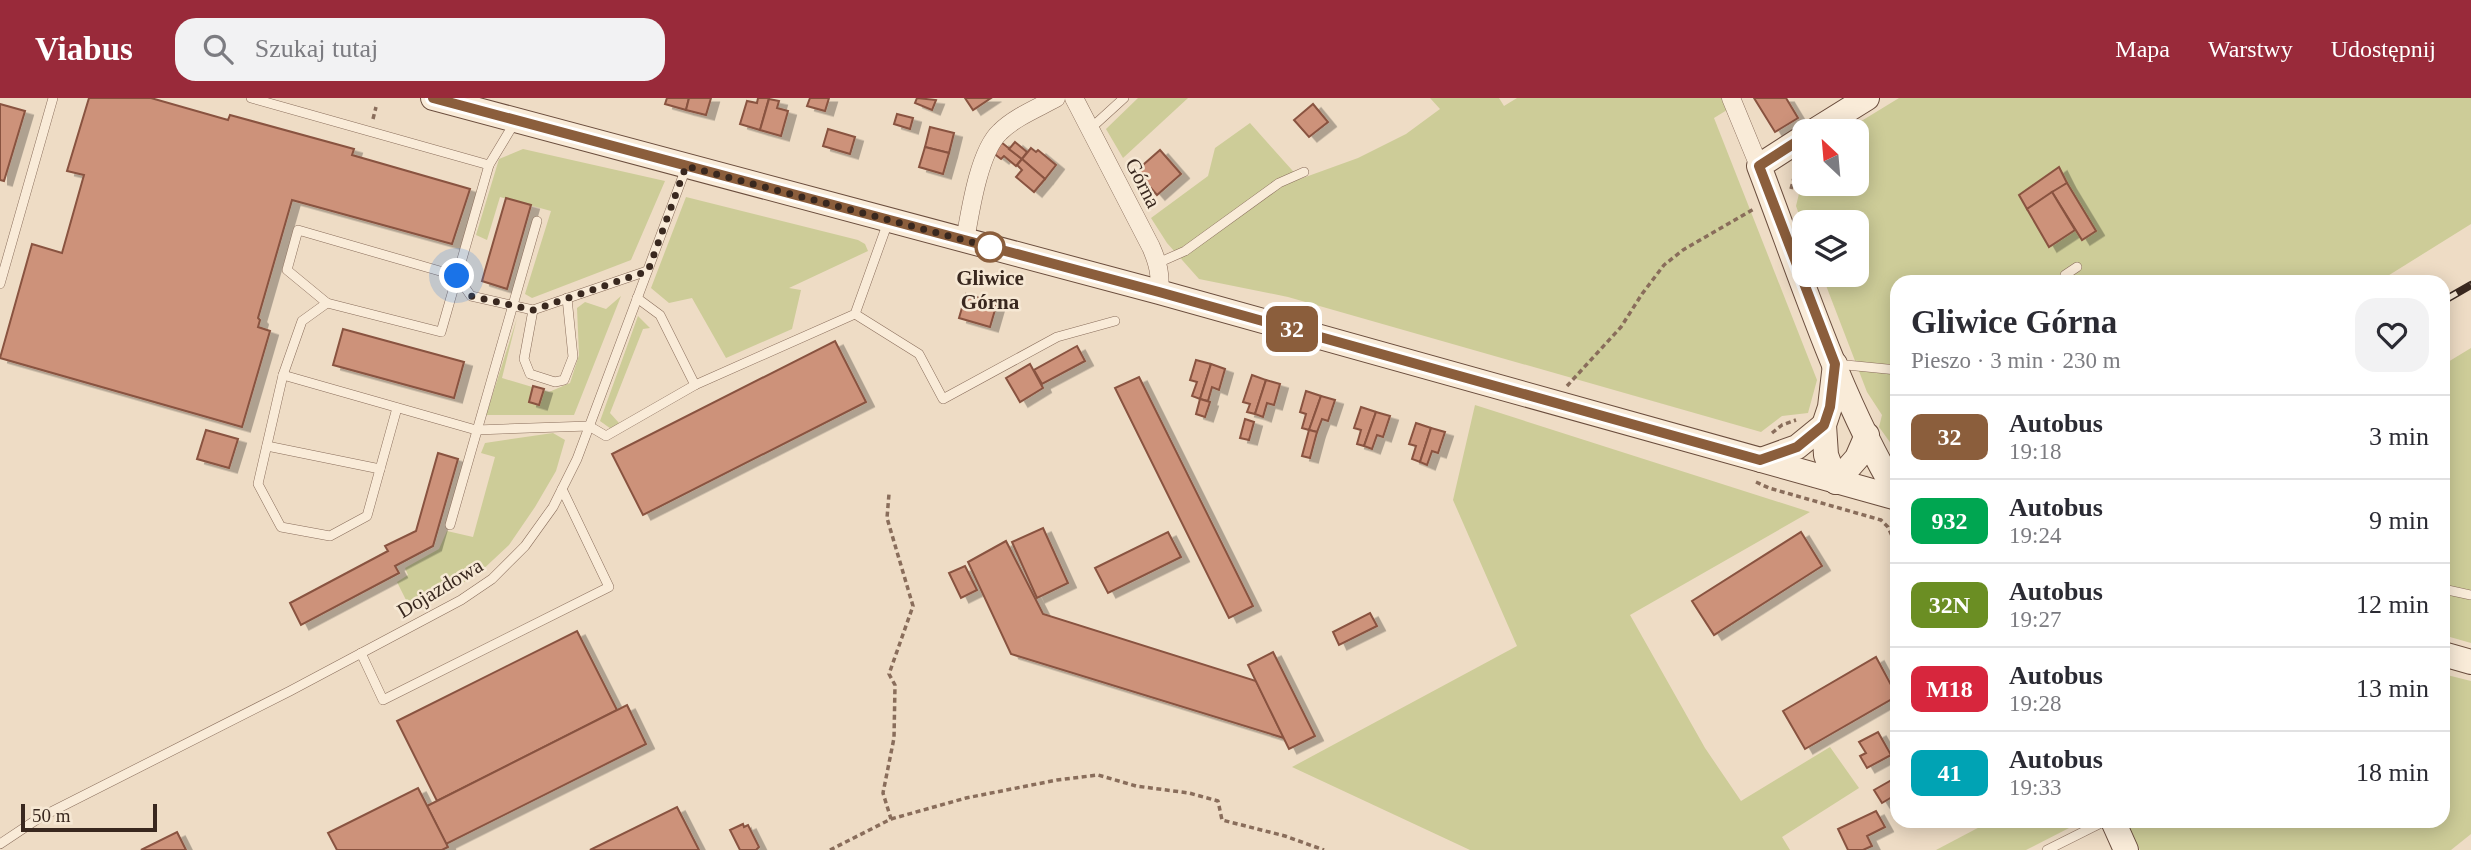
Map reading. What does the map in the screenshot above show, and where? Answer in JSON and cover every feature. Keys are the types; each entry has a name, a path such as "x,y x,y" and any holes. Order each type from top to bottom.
{"main road":[{"path":"433,98 1159,292 1758,471 1836,482 1890,494"},
{"path":"1833,119 1867,98"},
{"path":"1792,145 1759,166 1835,364 1890,482"},
{"path":"1835,364 1830,407 1824,425 1826,455 1836,482"},
{"path":"1758,471 1797,447 1824,425"},
{"path":"1836,482 1857,458 1867,435"},
{"path":"2450,656 2471,662"},
{"path":"2116,828 2126,850"}],"street":[{"path":"965,241 984,158 990,143 1011,123 1056,98"},
{"name":"Górna","path":"1074,98 1158,263 1159,292"},
{"path":"1731,98 1759,166"}],"lane":[{"path":"0,284 3,265 52,98"},
{"path":"251,98 489,164"},
{"path":"1090,130 1124,98"},
{"path":"516,120 489,164 457,276 442,332 327,303 287,270 298,230 457,276 471,296 533,310 648,271"},
{"name":"Dojazdowa","path":"0,844 39,818 461,600 492,579 525,546 553,506 577,459 686,166"},
{"path":"1158,263 1185,251 1279,183 1304,172"},
{"path":"283,375 476,430 589,426 606,436 695,385 855,314 888,220"},
{"path":"450,525 537,221"},
{"path":"2065,275 2077,267"},
{"path":"533,310 524,359 530,374 555,382 564,380 573,356 567,298"},
{"path":"638,298 660,315 695,385"},
{"path":"327,303 302,321 283,375 258,484 281,527 330,536 367,516 397,408"},
{"path":"855,314 919,355 943,399 1057,337 1115,321"},
{"path":"1835,364 1890,369"},
{"path":"267,446 380,469"},
{"path":"360,653 383,699 609,587 562,489"},
{"path":"2450,591 2471,595"},
{"path":"2046,850 2091,828"}],"path":[{"path":"1567,386 1621,327 1664,265 1683,250 1756,208"},
{"path":"1758,471 1769,488 1881,520 1890,531"},
{"path":"889,494 887,518 913,606 889,674 895,685 894,738 883,793 891,819"},
{"path":"830,850 891,819 966,798 1057,780 1098,775 1136,786 1189,793 1218,801 1222,820 1285,836 1324,850"}],"shaded area":[{"path":"1138,98 1188,98 1123,158 1106,129"},
{"path":"1430,98 1499,98 1504,106 1517,98 1722,98 1727,110 1714,118 1817,380 1808,413 1782,416 1761,432 1288,297 1199,279 1167,243 1151,218 1208,176 1215,148 1250,123 1300,179 1358,158 1406,134 1440,109"},
{"path":"1899,98 2471,98 2471,224 2389,275 1890,275 1890,442 1879,427 1882,415 1867,392 1827,287 1869,287 1869,210 1797,210 1798,196 1869,196 1869,119 1865,119"},
{"path":"523,149 665,181 631,260 532,298 525,294 551,211 500,197 487,240 476,235 499,159"},
{"path":"686,197 858,240 865,244 868,251 789,288 801,290 792,329 726,358 692,298 669,303 651,288"},
{"path":"621,296 574,415 486,415 517,318 502,378 549,392 570,383 579,355 577,308 585,302 606,309"},
{"path":"638,316 650,328 643,329 610,413 619,423 614,431 600,421"},
{"path":"2471,348 2471,643 2450,637 2450,361"},
{"path":"1475,405 1810,512 1630,615 1705,748 1741,801 1830,747 1859,788 1782,837 1790,850 1470,850 1292,767 1517,646 1453,500"},
{"path":"553,433 565,440 556,471 509,545 478,574 412,612 397,582 408,575 405,568 439,549 447,531 473,537 495,457 481,453 485,443"},
{"path":"2450,676 2471,681 2471,834 2451,850 2140,850 2129,828 2450,828"},
{"path":"1978,828 2069,828 2026,850 1936,850"}],"building":[{"path":"89,98 151,98 228,120 230,115 354,149 352,155 470,189 452,244 292,200 258,318 258,327 270,331 242,427 0,358 32,244 62,253 84,175 67,171"},
{"path":"667,98 689,98 686,110 665,104"},
{"path":"689,98 711,98 706,115 686,110"},
{"path":"758,98 769,98 760,130 740,124 747,101 757,103"},
{"path":"810,98 829,98 825,111 807,106"},
{"path":"917,98 936,100 932,110 915,103"},
{"path":"965,98 991,98 973,110"},
{"path":"1754,98 1786,98 1798,118 1792,119 1792,122 1775,132"},
{"path":"769,99 779,101 777,108 788,111 781,136 760,130"},
{"path":"0,104 25,111 4,181 0,180"},
{"path":"1313,104 1328,122 1309,137 1294,120"},
{"path":"897,114 913,118 910,129 894,124"},
{"path":"930,127 954,133 949,153 925,147"},
{"path":"828,129 855,137 850,154 823,146"},
{"path":"1001,142 1022,159 1016,166 1004,156 1001,159 992,152"},
{"path":"1015,142 1027,152 1022,159 1009,149"},
{"path":"925,147 949,153 943,174 919,167"},
{"path":"1031,148 1036,152 1038,150 1056,165 1045,179 1022,159"},
{"path":"1160,150 1181,174 1157,195 1136,171"},
{"path":"1022,159 1045,179 1034,192 1016,177 1022,170 1017,165"},
{"path":"2059,167 2067,183 2027,209 2019,195"},
{"path":"2067,183 2096,231 2082,240 2052,192"},
{"path":"2052,192 2075,230 2049,247 2027,209"},
{"path":"506,198 531,205 507,289 482,281"},
{"path":"966,294 997,303 990,327 959,318"},
{"path":"343,329 464,362 454,398 333,365"},
{"path":"835,341 866,402 643,515 612,454"},
{"path":"1077,346 1085,361 1042,384 1034,370"},
{"path":"1196,360 1211,364 1200,399 1192,396 1197,382 1190,380"},
{"path":"1030,364 1043,388 1020,402 1006,378"},
{"path":"1211,364 1225,369 1219,390 1212,387 1208,401 1200,399"},
{"path":"1252,375 1266,380 1255,414 1247,412 1250,404 1243,402"},
{"path":"1139,377 1253,606 1229,618 1115,388"},
{"path":"1266,380 1280,384 1274,405 1267,403 1263,417 1255,414"},
{"path":"533,386 544,389 539,405 529,402"},
{"path":"1306,391 1321,396 1309,430 1302,428 1306,414 1300,412"},
{"path":"1321,396 1335,400 1328,421 1322,419 1317,432 1309,430"},
{"path":"1200,399 1210,402 1205,417 1196,414"},
{"path":"1361,407 1376,412 1364,446 1357,444 1361,430 1354,428"},
{"path":"1376,412 1390,416 1383,437 1377,435 1372,449 1364,446"},
{"path":"1245,419 1254,422 1249,440 1240,438"},
{"path":"1416,423 1431,428 1420,462 1412,459 1416,446 1409,444"},
{"path":"1431,428 1445,432 1438,453 1432,451 1427,465 1420,462"},
{"path":"206,430 238,439 229,468 197,459"},
{"path":"1309,430 1317,432 1310,458 1302,456"},
{"path":"438,453 458,459 433,546 395,566 399,573 301,625 290,603 388,551 385,546 416,531"},
{"path":"1043,528 1068,583 1037,598 1012,542"},
{"path":"1168,532 1181,557 1108,593 1095,568"},
{"path":"1801,532 1822,566 1714,635 1692,601"},
{"path":"1006,541 1043,614 1256,681 1284,738 1011,654 968,562"},
{"path":"965,566 977,590 961,598 949,573"},
{"path":"1370,613 1377,626 1339,645 1333,632"},
{"path":"577,631 617,710 437,801 397,721"},
{"path":"1273,652 1315,736 1289,749 1248,665"},
{"path":"1876,657 1890,683 1890,700 1805,749 1783,711"},
{"path":"627,705 646,744 446,844 427,806"},
{"path":"1878,732 1890,756 1867,768 1860,756 1866,753 1859,742"},
{"path":"1890,781 1890,798 1882,803 1874,790"},
{"path":"418,788 448,847 442,850 337,850 328,833"},
{"path":"677,807 699,850 590,850"},
{"path":"1876,811 1885,827 1867,836 1872,846 1863,850 1848,850 1838,829"},
{"path":"743,824 744,827 748,825 759,847 756,850 740,850 730,830"},
{"path":"177,832 186,850 141,850"}],"railway":[{"path":"2450,297 2471,285"}],"bus line":[{"name":"32","path":"433,98 1159,292 1760,460 1797,447 1824,425 1830,407 1835,364 1759,166 1792,145"}],"place":[{"name":"Gliwice Górna","path":"990,247"}],"route":[{"path":"457,276 471,296 533,310 648,271 686,166 990,247"}]}
